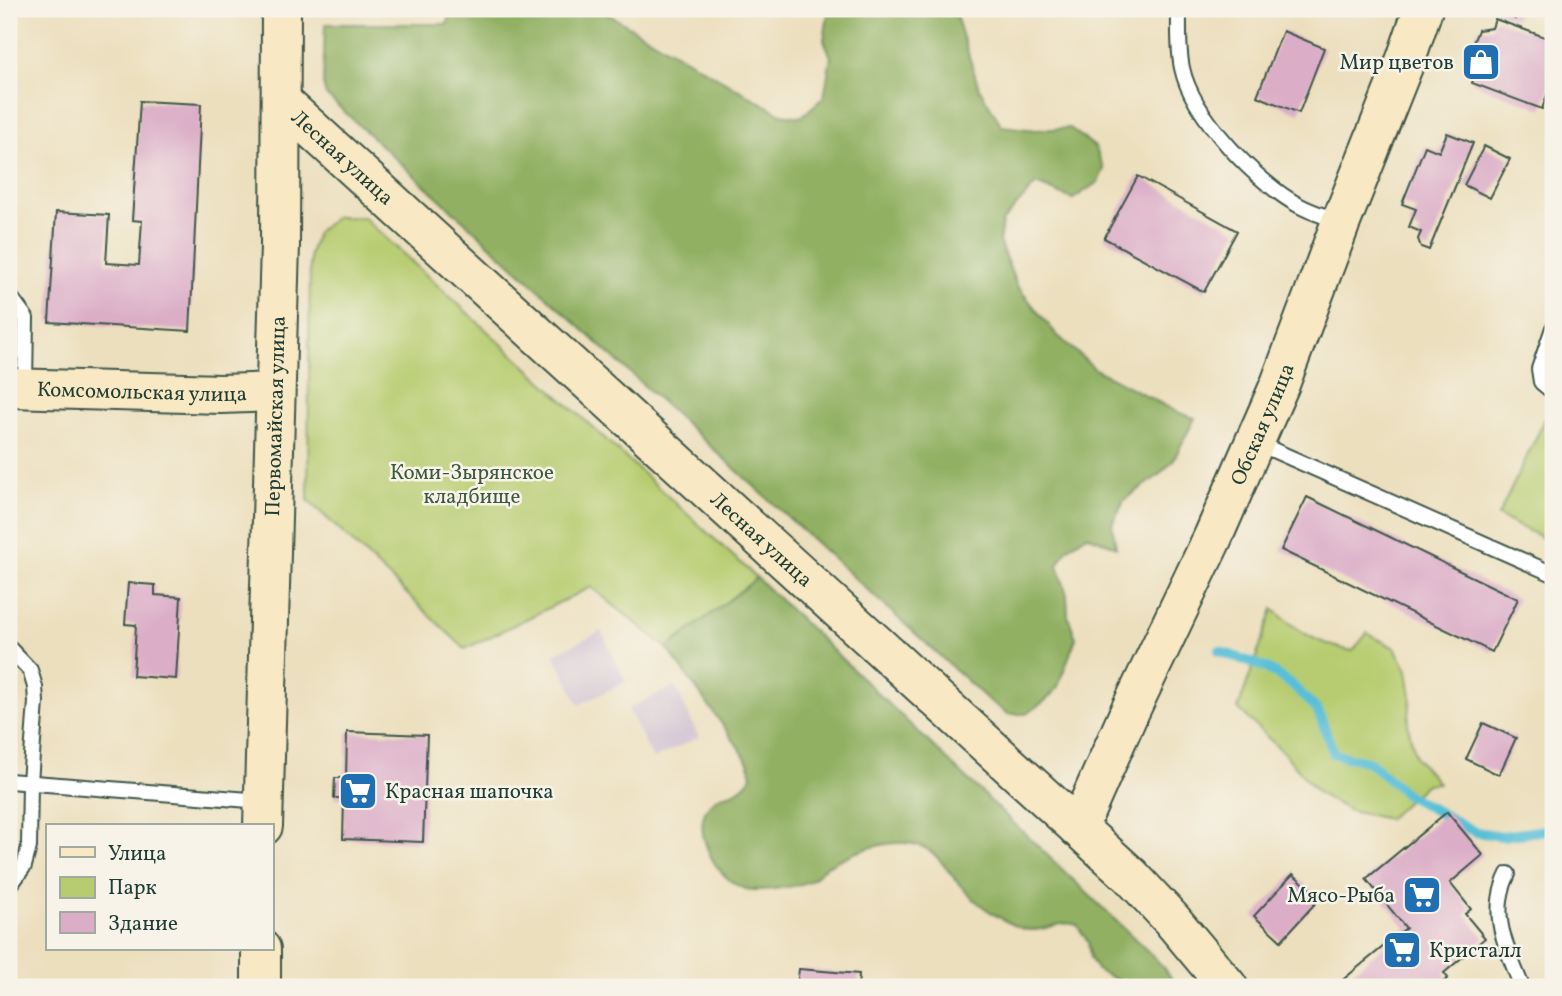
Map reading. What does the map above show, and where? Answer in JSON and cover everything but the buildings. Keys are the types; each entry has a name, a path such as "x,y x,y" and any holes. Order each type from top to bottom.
{"street":[{"name":"Первомайская улица","path":"264,813 280,244 281,9"},
{"name":"Обская улица","path":"1078,828 1255,442 1310,308 1423,9"},
{"name":"Лесная улица","path":"282,102 1131,876 1228,987"},
{"name":"Комсомольская улица","path":"17,388 275,393"},
{"path":"261,950 261,987"}],"lane":[{"path":"1179,9 1182,70 1190,93 1204,116 1220,137 1283,195 1301,207 1341,222"},
{"path":"9,295 26,318 17,388"},
{"path":"1553,328 1539,369 1541,382 1553,391"},
{"path":"1255,442 1553,574"},
{"path":"9,648 30,670 36,687 37,702 30,782 29,847 24,866 9,887"},
{"path":"9,781 264,813"},
{"path":"1508,874 1500,889 1500,932 1522,987"}],"shaded area":[{"path":"601,631 626,682 579,705 554,654"},
{"path":"675,686 699,737 653,759 628,709"}],"green space":[{"path":"449,9 599,9 781,114 801,117 824,97 831,57 824,40 829,9 954,9 979,88 1002,126 1036,130 1070,128 1095,147 1104,169 1098,182 1073,199 1036,184 1002,222 999,242 1017,286 1056,334 1095,369 1177,412 1195,418 1173,461 1158,476 1124,500 1112,524 1116,547 1087,535 1067,549 1058,565 1067,595 1068,616 1076,638 1057,689 1045,701 1026,714 1008,714 988,700 326,95 323,84 325,24 448,24"},
{"name":"Коми-Зырянское кладбище","path":"336,217 363,217 757,578 667,648 591,587 465,649 308,500 310,254 317,232"},
{"path":"1549,411 1553,413 1553,543 1498,516"},
{"path":"757,578 1155,958 1174,981 1172,987 1132,987 1098,971 1090,958 1088,942 1077,925 1065,924 1031,930 1006,921 963,889 936,856 914,844 884,844 864,850 827,866 805,883 788,887 749,889 727,878 715,864 707,847 702,830 703,821 705,813 717,798 735,792 748,781 752,776 749,764 667,648"},
{"path":"1273,609 1301,631 1330,645 1353,651 1367,633 1395,648 1407,670 1411,696 1408,726 1416,758 1438,783 1426,784 1388,819 1350,811 1318,793 1284,753 1238,709"}],"waterway":[{"path":"1219,651 1266,668 1291,684 1318,711 1334,754 1369,762 1407,795 1475,832 1503,836 1553,829"}],"place":[{"name":"Мир цветов","path":"1481,62"},
{"name":"Красная шапочка","path":"358,791"},
{"name":"Мясо-Рыба","path":"1422,895"},
{"name":"Кристалл","path":"1402,950"}]}
